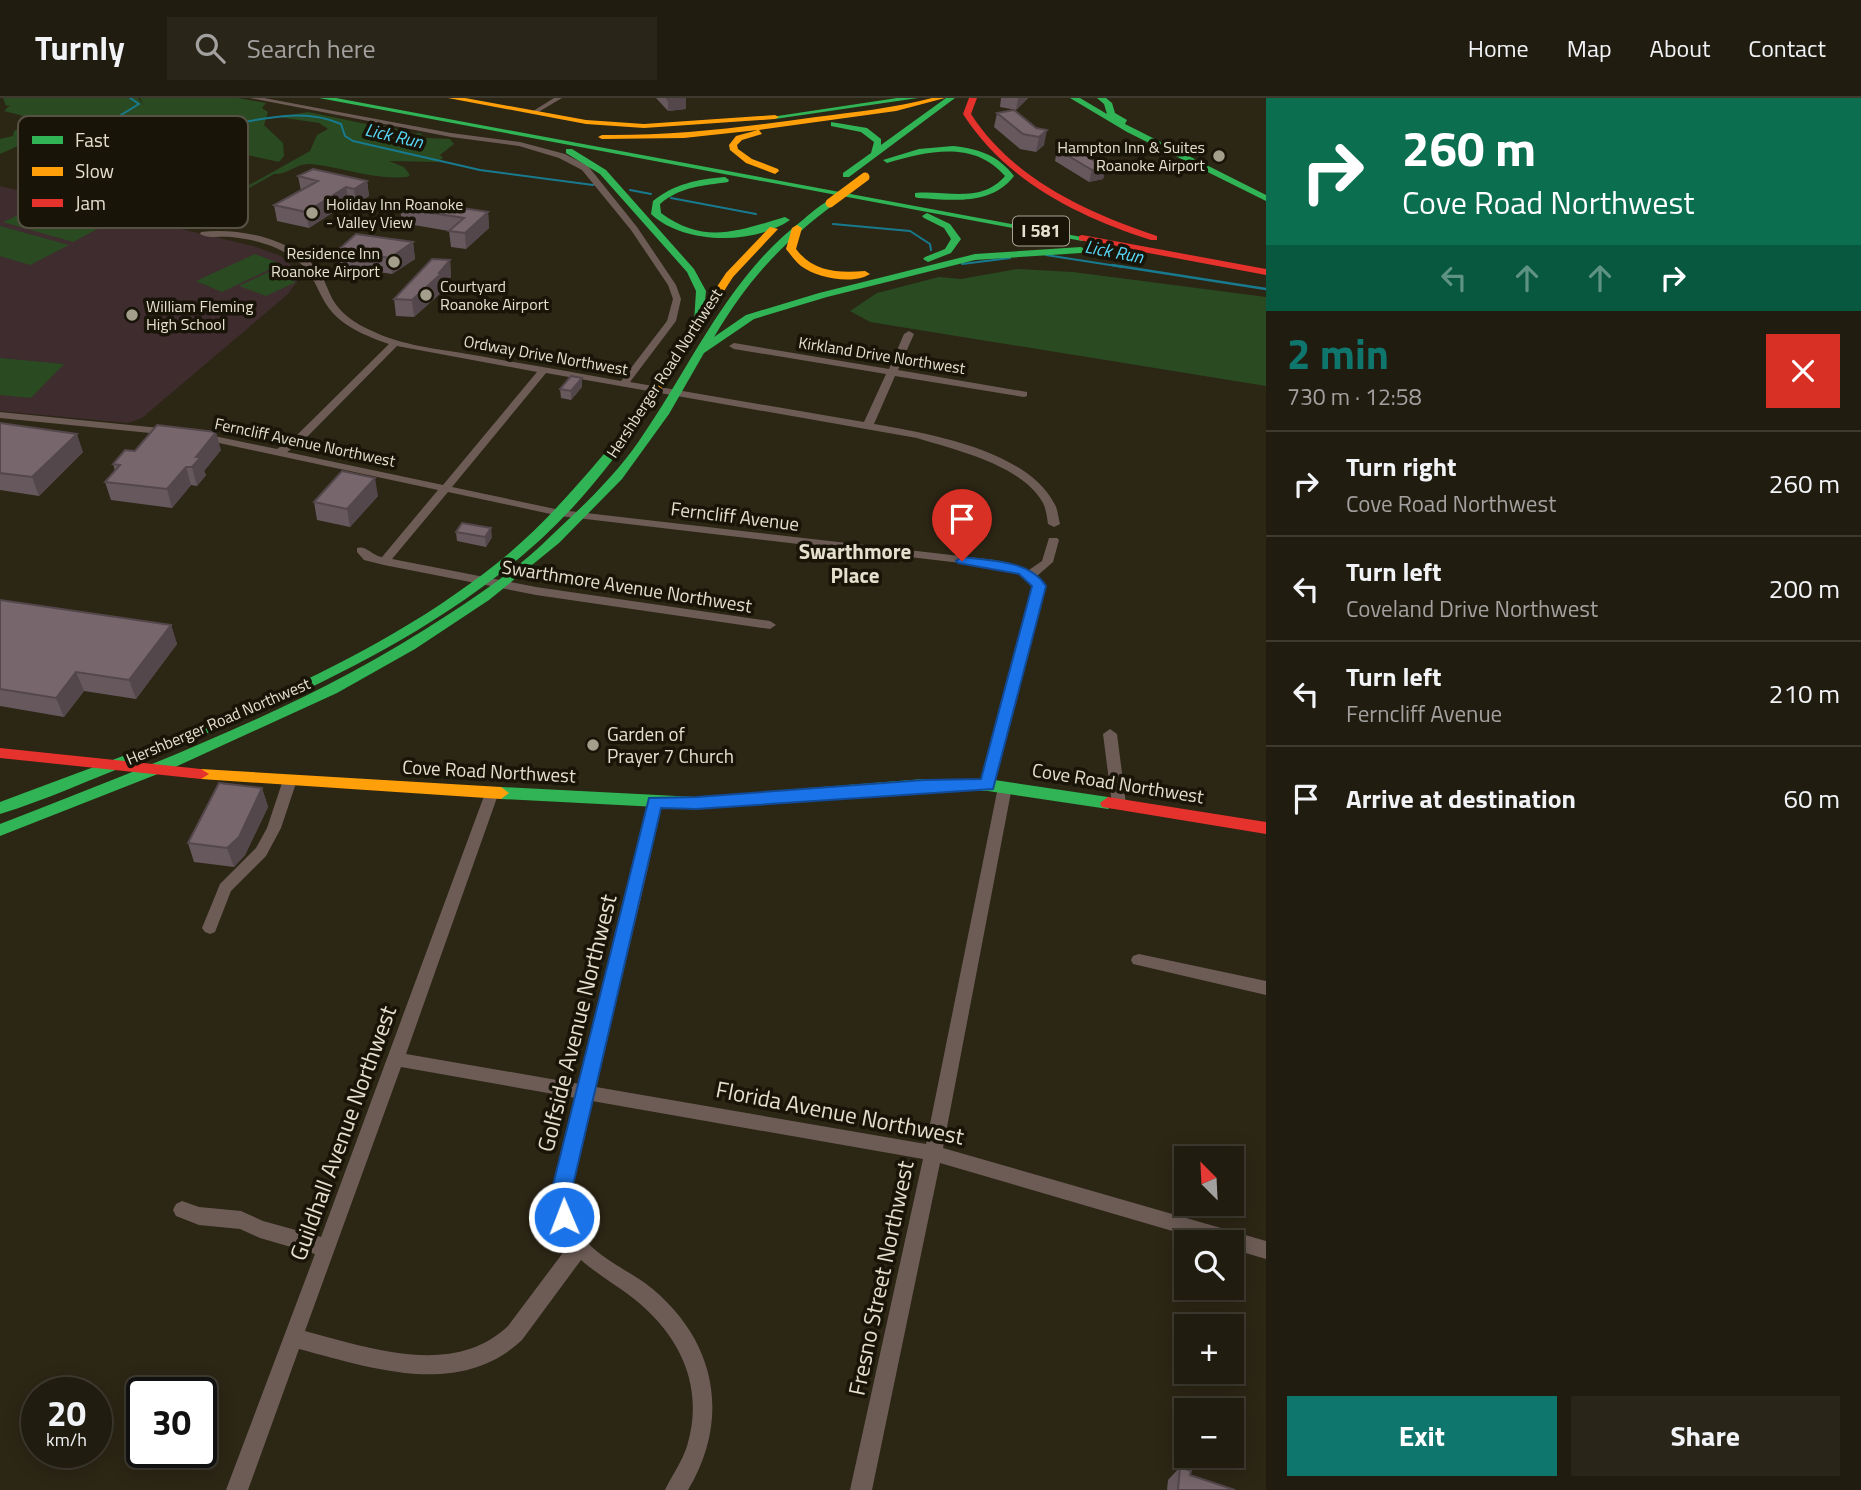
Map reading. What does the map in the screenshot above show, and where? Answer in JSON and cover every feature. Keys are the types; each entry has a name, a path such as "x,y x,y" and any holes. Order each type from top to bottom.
{"main road":[{"name":"I 581","path":"323,98 525,136 885,197 1197,255 1266,272"},
{"name":"I 581","path":"366,98 553,132 782,179"},
{"path":"452,98 599,124 661,126 802,115 914,98"},
{"path":"553,132 625,138 686,136 903,107 941,98"},
{"name":"Hershberger Road Northwest","path":"0,830 240,733 365,674 450,623 502,585 581,516 620,474 666,391 699,322 746,255 791,224 830,203 865,177 881,157 951,98"},
{"name":"Hershberger Road Northwest","path":"0,808 113,765 306,685 395,637 480,580 560,513 611,456 699,352 752,269 813,199 968,98"},
{"path":"973,98 967,114 975,130 1052,195 1114,226 1197,255"},
{"path":"1074,98 1266,198"},
{"path":"1101,98 1108,103 1111,114 1145,136"},
{"path":"782,179 742,157 734,150 734,142 743,136 762,131 837,124 860,128 874,136 878,141 881,157 923,149 961,150 994,159 1006,168 1010,176 1001,188 980,195 885,197"},
{"path":"525,136 578,155 610,179 696,279 701,291 699,322"},
{"path":"782,179 723,180 693,184 664,195 656,203 655,211 662,221 675,228 712,235 757,232 791,224 790,244 796,259 813,270 836,275 881,271 938,256 955,244 953,232 939,222 885,197"},
{"path":"699,352 733,326 766,311 975,257 1073,250 1197,255"},
{"name":"I 581","path":"1197,255 1266,262"},
{"path":"235,777 221,767 217,754 240,733"},
{"name":"Cove Road Northwest","path":"0,753 235,777 654,802 696,803 924,785 996,786 1266,828"},
{"path":"39,792 56,772 47,758"}],"street":[{"path":"253,98 451,135 520,144 562,156 585,168 634,229 672,285 677,299 671,321 624,384"},
{"path":"533,113 559,98"},
{"name":"Ordway Drive Northwest","path":"204,233 223,232 287,252 314,272 327,300 338,313 359,328 395,343 919,435 1008,467 1039,491 1052,510 1054,524"},
{"path":"868,425 909,334"},
{"path":"281,452 307,431 395,343"},
{"name":"Kirkland Drive Northwest","path":"734,346 1024,394"},
{"path":"384,562 544,370"},
{"name":"Ferncliff Avenue Northwest","path":"0,415 176,433 281,452 560,513 601,518"},
{"name":"Ferncliff Avenue","path":"601,518 974,562 1030,575"},
{"path":"1030,575 1047,562 1053,540"},
{"name":"Swarthmore Avenue Northwest","path":"361,550 368,558 384,562 502,585 769,625"},
{"path":"445,574 458,587 458,595"},
{"name":"Fresno Street Northwest","path":"861,1490 932,1153 996,786 1039,590 1030,575"},
{"path":"1110,734 1119,804"},
{"path":"210,928 225,888 261,852 274,828 290,780"},
{"name":"Guildhall Avenue Northwest","path":"237,1490 492,792"},
{"name":"Golfside Avenue Northwest","path":"654,802 641,868 584,1093 563,1185 562,1203 567,1225 580,1246 664,1311 690,1348 703,1396 704,1418 695,1457 676,1490"},
{"path":"1139,960 1266,988"},
{"name":"Florida Avenue Northwest","path":"396,1059 932,1153 1266,1250"},
{"path":"182,1210 200,1216 241,1220 260,1230 327,1248"},
{"path":"293,1338 433,1367 474,1361 505,1342 521,1325 580,1246"}],"shaded area":[{"name":"William Fleming High School","path":"0,186 18,190 18,228 177,228 253,246 281,256 302,275 288,294 142,418 128,423 0,411"}],"green space":[{"path":"3,98 138,98 144,105 140,98 238,98 266,103 262,108 268,112 264,125 283,143 284,156 279,162 248,155 248,116 23,116 4,111 10,105 6,106"},
{"path":"308,112 366,124 370,129 365,134 381,137 387,144 391,144 391,140 379,133 378,125 409,132 404,135 420,133 426,138 450,139 454,144 440,155 443,158 437,162 389,161 404,167 410,175 407,177 382,177 310,164 274,174 248,189 248,186 310,151 317,135 328,129 319,123 278,117"},
{"path":"18,129 18,146 0,154 0,139 13,136"},
{"path":"18,215 18,226 3,222"},
{"path":"0,226 69,245 30,265 0,256"},
{"path":"24,228 100,228 73,242"},
{"path":"255,254 281,264 222,292 196,281"},
{"path":"1017,269 1073,272 1266,297 1266,386 870,322 850,311 877,293 939,277 961,279"},
{"path":"269,272 296,282 266,296 239,286"},
{"path":"0,358 64,364 31,398 0,395"}],"building":[{"path":"1014,110 1036,128 1047,130 1039,137 1023,134 997,113"},
{"path":"1072,147 1106,168 1092,170 1057,149"},
{"path":"313,169 367,181 354,189 346,187 306,212 274,205 318,181 298,176"},
{"path":"410,200 488,212 465,233 449,231 464,218 400,208"},
{"path":"356,234 413,242 390,258 338,250"},
{"path":"432,259 450,260 439,273 442,273 412,300 394,299"},
{"path":"571,376 582,378 571,391 560,389"},
{"path":"0,423 77,434 32,477 0,473"},
{"path":"157,425 216,432 196,457 201,457 192,467 186,467 167,489 105,482 120,465 113,464 125,450 135,451"},
{"path":"342,471 375,478 347,509 314,502"},
{"path":"462,523 491,528 485,537 456,532"},
{"path":"0,600 171,625 129,680 76,672 56,698 0,689"},
{"path":"219,783 262,788 239,837 227,848 188,843"},
{"path":"1180,1468 1183,1468 1191,1471 1190,1475 1235,1490 1178,1490"}],"waterway":[{"name":"Lick Run","path":"119,116 139,104 130,98"},
{"name":"Lick Run","path":"248,122 288,116 328,119 341,124 345,136 353,141 480,170 593,185"},
{"name":"Lick Run","path":"630,190 651,194"},
{"name":"Lick Run","path":"671,198 756,214"},
{"name":"Lick Run","path":"833,224 910,231 930,244 931,250"},
{"name":"Lick Run","path":"1046,255 1123,267"},
{"name":"Lick Run","path":"962,264 1010,258"},
{"name":"Lick Run","path":"1112,265 1266,289"}],"traffic: fast":[{"path":"323,98 1082,238"},
{"path":"775,117 914,98"},
{"path":"846,175 951,98"},
{"path":"1074,98 1130,130 1266,198"},
{"path":"1101,98 1108,103 1111,114 1124,122"},
{"path":"834,124 864,130 878,141 875,154"},
{"path":"887,160 936,149 970,150 986,155 1010,176 1002,185 981,195 918,195"},
{"path":"569,151 603,172 691,271 701,291 699,322"},
{"path":"725,180 679,188 656,203 656,214 685,231 718,236 752,231 785,220"},
{"path":"797,228 830,203"},
{"path":"927,216 947,226 956,239 948,251 928,259"},
{"path":"0,830 168,764 251,728 332,689 410,646 485,597 554,540 618,476 642,446 744,284 769,254 797,228"},
{"path":"699,352 750,317 823,295 975,257 1081,250"},
{"path":"0,808 260,706 344,665 425,619 501,566 569,504 628,432"},
{"path":"501,793 696,803 924,785 988,785 1108,803"}],"traffic: slow":[{"path":"452,98 586,122 644,126 775,117"},
{"path":"602,137 657,137 738,130 881,111 941,98"},
{"path":"759,132 739,138 733,145 734,150 749,161 775,171"},
{"path":"830,203 865,177"},
{"path":"797,228 791,249 805,265 834,275 865,274"},
{"path":"628,432 729,275 773,229"},
{"path":"201,774 501,793"}],"traffic: jam":[{"path":"973,98 967,114 981,136 1023,175 1076,207 1154,238"},
{"path":"1082,238 1266,272"},
{"path":"0,753 201,774"},
{"path":"1108,803 1266,828"}],"place":[{"name":"Hampton Inn & Suites Roanoke Airport","path":"1219,156"},
{"name":"Holiday Inn Roanoke - Valley View","path":"312,213"},
{"name":"Residence Inn Roanoke Airport","path":"394,262"},
{"name":"Courtyard Roanoke Airport","path":"426,295"},
{"name":"William Fleming High School","path":"132,315"},
{"name":"Garden of Prayer 7 Church","path":"593,745"}],"district":[{"name":"Swarthmore Place","path":"855,564"}],"route":[{"path":"564,1217 563,1185 641,868 654,802 696,803 924,785 988,785 1039,586 1035,579 1023,571 962,561"}]}
